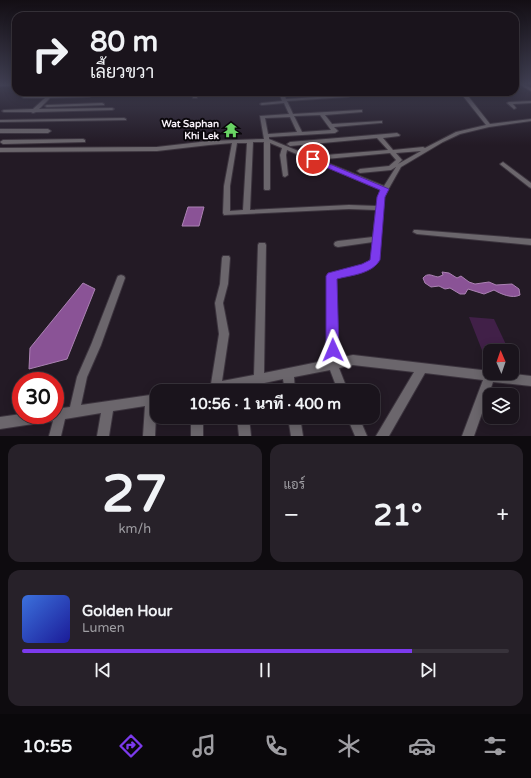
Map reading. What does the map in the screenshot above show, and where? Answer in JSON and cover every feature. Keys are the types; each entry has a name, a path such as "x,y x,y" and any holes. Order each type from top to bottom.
{"street":[{"path":"11,107 91,104"},
{"path":"287,104 300,134"},
{"path":"471,104 489,126"},
{"path":"509,104 514,108"},
{"path":"25,121 39,106"},
{"path":"4,111 112,109"},
{"path":"76,120 84,110"},
{"path":"267,189 266,138 262,117 360,111"},
{"path":"0,150 157,149 250,141 334,131 322,114"},
{"path":"0,121 124,119"},
{"path":"340,384 333,365 332,276 365,268 372,264 375,260 381,197 399,166 425,149 458,134 489,126 531,120"},
{"path":"331,126 380,122"},
{"path":"0,131 48,131"},
{"path":"2,142 14,131"},
{"path":"287,145 397,135"},
{"path":"360,171 391,168 399,160 379,137"},
{"path":"266,138 287,145 385,189"},
{"path":"2,142 83,141"},
{"path":"246,212 250,141"},
{"path":"235,142 225,213 349,207 380,208"},
{"path":"285,175 283,154 287,145"},
{"path":"326,157 425,149"},
{"path":"504,164 531,186"},
{"path":"417,232 531,242"},
{"path":"338,244 377,239"},
{"path":"259,379 262,245"},
{"path":"217,384 224,334 220,303 224,284 226,258"},
{"path":"74,412 82,377 96,345 121,278"},
{"path":"248,384 259,379 354,360 483,376"},
{"path":"382,436 422,369"},
{"path":"288,374 289,384"},
{"path":"468,436 488,380"},
{"path":"519,380 531,381"},
{"path":"64,414 150,400"},
{"path":"103,436 108,407"},
{"path":"0,424 12,422"},
{"path":"55,436 56,424"},
{"path":"149,436 151,424"},
{"path":"197,424 197,436"},
{"path":"244,424 245,436"},
{"path":"295,424 297,436"},
{"path":"356,424 361,436"}],"shaded area":[{"path":"188,207 204,207 199,226 182,226"},
{"path":"442,272 449,273 457,278 461,276 469,282 475,284 489,282 496,285 512,284 519,289 520,295 510,296 494,290 484,294 468,289 465,294 460,294 450,288 445,289 439,286 431,287 425,283 423,278 425,276 430,275 438,277 443,275"},
{"path":"83,283 95,289 67,359 29,369 30,348"},
{"path":"469,317 494,319 506,344 483,344 483,353"}],"place":[{"name":"Wat Saphan Khi Lek","path":"231,130"}],"route":[{"path":"313,159 385,189 381,197 375,260 372,264 365,268 332,276 333,350"}]}
